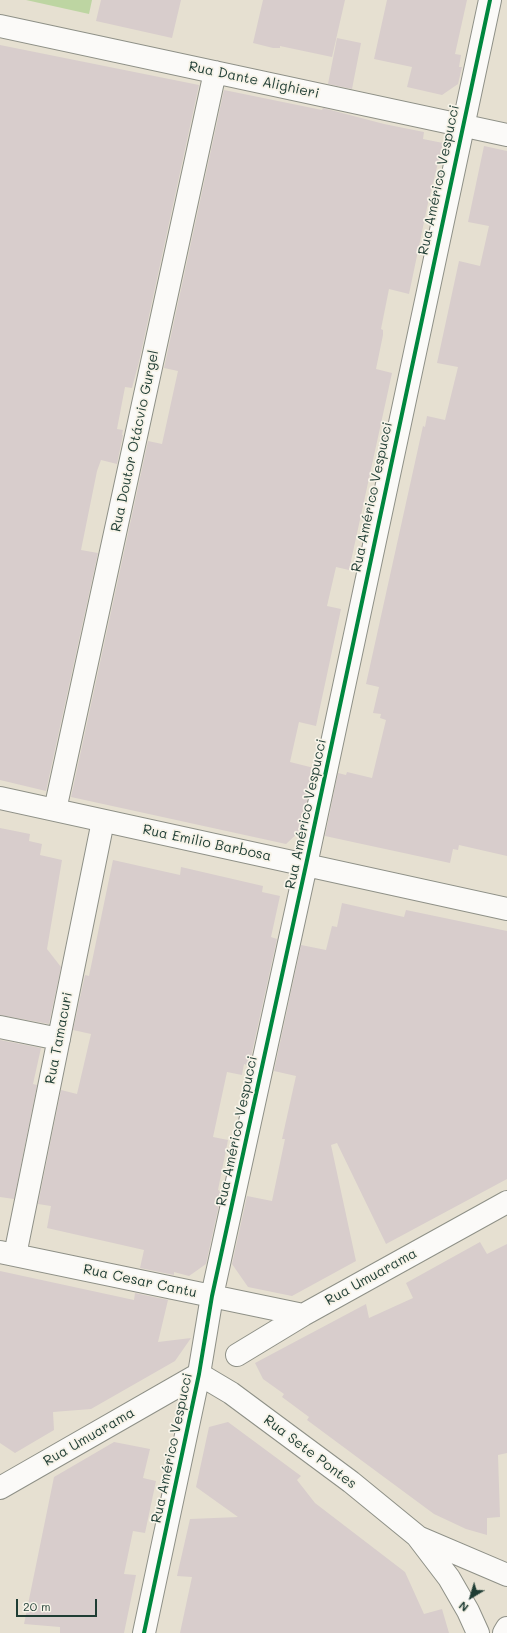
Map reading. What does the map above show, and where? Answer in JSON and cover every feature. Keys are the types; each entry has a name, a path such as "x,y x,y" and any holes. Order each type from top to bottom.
{"street":[{"name":"Rua Américo Vespucci","path":"144,1633 199,1374 212,1296 306,865 462,125 490,0"},
{"name":"Rua Dante Alighieri","path":"0,26 507,135"},
{"name":"Rua Doutor Otácvio Gurgel","path":"55,810 215,72"},
{"name":"Rua Emilio Barbosa","path":"0,798 507,909"},
{"name":"Rua Tamacuri","path":"8,1254 59,1039 103,821"},
{"path":"0,1027 59,1039"},
{"name":"Rua Umuarama","path":"237,1355 303,1315 507,1202"},
{"name":"Rua Cesar Cantu","path":"8,1254 303,1315"},
{"name":"Rua Umuarama","path":"0,1488 199,1374"},
{"name":"Rua Sete Pontes","path":"199,1374 231,1393 345,1478 417,1536 449,1578 468,1611 478,1633"},
{"name":"Rua Sete Pontes","path":"417,1536 507,1575"},
{"path":"504,1633 507,1628"}],"green space":[{"path":"26,0 92,0 89,14"}],"building":[{"path":"101,0 181,0 172,38 96,21"},
{"path":"263,0 345,0 332,57 280,46 280,48 273,48 253,43"},
{"path":"387,0 467,0 455,54 461,55 459,67 462,67 458,84 442,95 407,87 412,67 374,59"},
{"path":"337,38 361,43 352,89 328,84"},
{"path":"0,45 199,85 139,362 132,388 125,387 117,429 123,430 123,435 117,464 101,460 97,471 81,550 98,553 46,791 0,780"},
{"path":"224,90 322,110 323,108 384,124 424,132 423,139 443,143 428,203 409,294 389,289 381,329 383,330 383,335 376,369 392,373 349,570 336,567 327,606 341,609 316,726 299,722 290,762 314,768 301,830 286,844 71,797 148,441 162,444 178,371 164,368"},
{"path":"484,146 507,151 507,856 459,845 458,850 453,849 450,863 325,836 338,773 346,775 347,772 372,778 386,720 380,718 381,714 373,713 379,687 366,684 423,426 425,427 427,416 445,420 458,367 437,363 459,261 480,266 489,226 468,222"},
{"path":"0,828 30,834 29,841 42,844 40,855 62,860 47,949 61,967 49,1024 0,1015"},
{"path":"113,860 180,875 181,867 263,886 262,892 280,896 271,937 277,939 249,1066 244,1064 242,1075 227,1072 213,1137 228,1140 218,1190 222,1191 206,1264 189,1276 174,1272 174,1275 140,1268 144,1250 47,1228 51,1206 38,1204 61,1090 77,1094 91,1034 73,1030 85,975 89,976"},
{"path":"342,903 404,917 406,910 507,931 507,1179 386,1244 337,1143 331,1145 356,1261 292,1296 248,1287 232,1264 247,1196 272,1201 285,1139 282,1139 296,1076 274,1071 301,945 326,950 332,926 337,927"},
{"path":"0,1040 41,1048 33,1084 37,1085 14,1199 0,1197"},
{"path":"480,1242 487,1254 507,1244 507,1453 498,1455 500,1517 487,1518 487,1535 466,1529 434,1514 307,1420 309,1417 282,1397 284,1394 263,1379 255,1363 366,1304 369,1318 413,1298 406,1283"},
{"path":"0,1271 134,1300 135,1293 168,1300 158,1342 191,1338 175,1361 91,1409 53,1412 54,1430 15,1453 0,1443"},
{"path":"228,1422 301,1476 297,1480 315,1503 405,1572 424,1614 442,1609 449,1633 180,1633 192,1577 177,1576 190,1519 238,1517 196,1487 209,1427"},
{"path":"114,1442 150,1449 143,1478 156,1481 145,1533 133,1531 124,1574 136,1575 124,1633 60,1633 60,1627 24,1624 54,1477"}],"cycle path":[{"path":"144,1633 199,1374 212,1296 306,865 490,0"}]}
